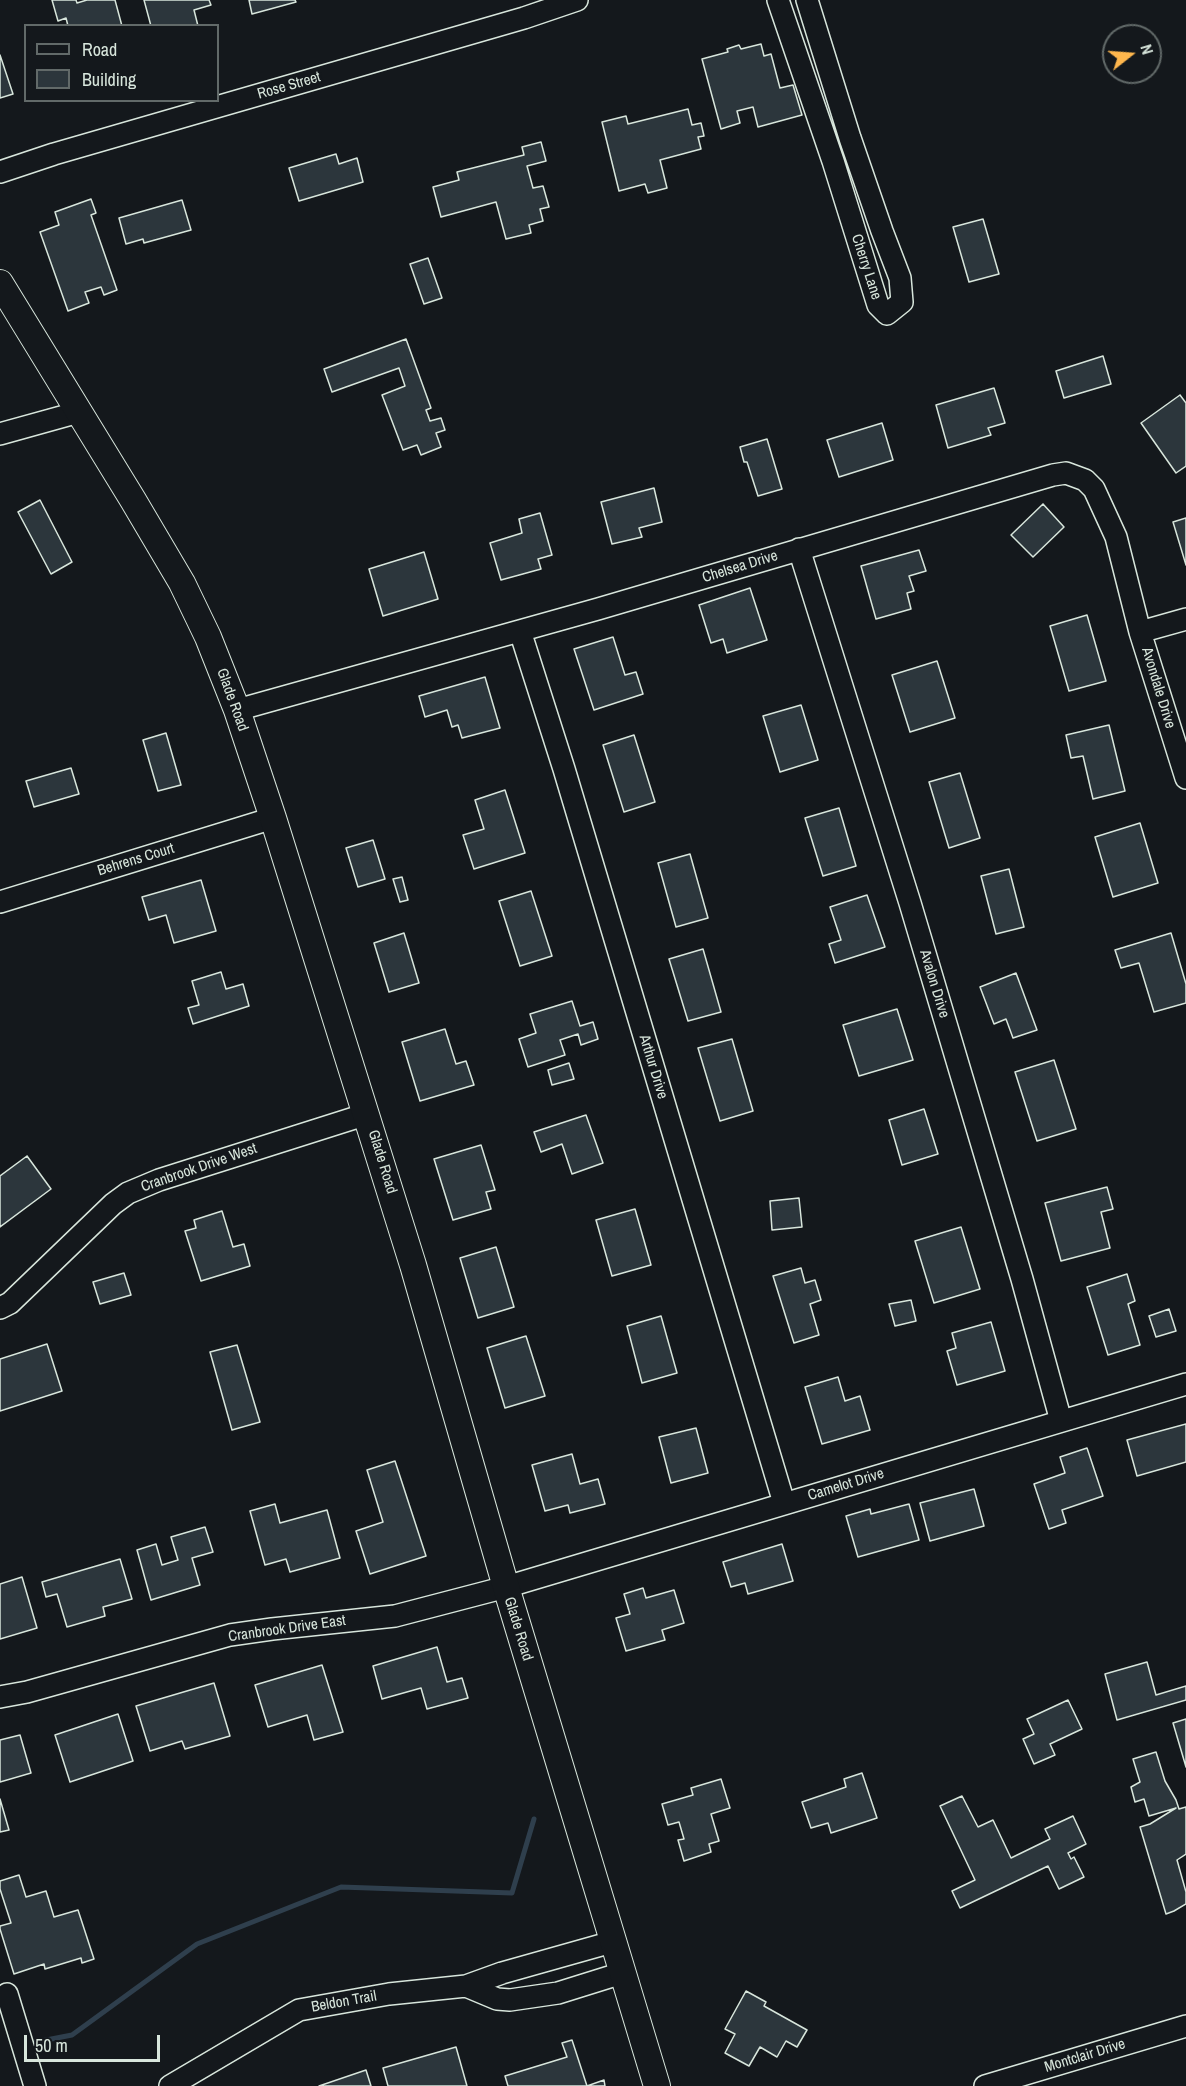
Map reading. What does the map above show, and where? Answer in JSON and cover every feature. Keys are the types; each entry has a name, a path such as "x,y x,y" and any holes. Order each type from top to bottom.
{"main road":[{"name":"Glade Road","path":"0,283 182,583 208,637 237,710 367,1114 506,1587 657,2086"}],"street":[{"name":"Rose Street","path":"0,172 54,153 524,18 577,0"},
{"name":"Cherry Lane","path":"778,0 833,160 878,305 887,314 902,302 900,278 853,148 807,0"},
{"path":"0,434 79,412"},
{"name":"Chelsea Drive","path":"237,710 520,631 1066,473 1085,480 1094,489 1116,537 1140,632"},
{"name":"Avalon Drive","path":"799,549 917,926 1019,1267 1061,1421"},
{"path":"1140,632 1186,619"},
{"name":"Arthur Drive","path":"520,631 567,780 784,1503"},
{"name":"Avondale Drive","path":"1140,632 1186,778"},
{"name":"Behrens Court","path":"0,902 273,818"},
{"name":"Cranbrook Drive West","path":"0,1308 10,1303 113,1204 128,1193 159,1180 367,1114"},
{"name":"Camelot Drive","path":"506,1587 1186,1384"},
{"name":"Cranbrook Drive East","path":"0,1697 27,1692 230,1635 395,1616 506,1587"},
{"name":"Beldon Trail","path":"170,2086 299,2010 389,1994 466,1986 502,1973 612,1942"},
{"name":"Beldon Trail","path":"466,1986 497,1999 510,2000 558,1993 622,1973"},
{"path":"7,1994 35,2086"},
{"name":"Montclair Drive","path":"985,2086 1186,2026"}],"building":[{"path":"52,0 76,0 77,3 87,0 115,0 121,24 68,24 66,18 58,21"},
{"path":"144,0 209,0 211,5 194,10 198,24 150,24"},
{"path":"249,0 295,0 296,2 252,14"},
{"path":"761,44 764,56 771,54 780,88 793,85 802,115 758,127 753,107 737,111 740,123 721,129 702,59 728,52 727,49 739,45 741,49"},
{"path":"0,55 13,94 0,98"},
{"path":"688,109 692,125 701,123 704,136 698,137 701,149 660,160 667,188 648,193 645,184 619,191 602,122 626,116 628,124"},
{"path":"541,142 546,161 527,166 533,188 543,186 549,207 540,209 543,221 529,225 531,233 506,239 496,202 441,217 433,187 459,180 457,172 524,155 522,147"},
{"path":"336,154 339,164 357,158 363,182 299,201 289,168"},
{"path":"91,199 96,213 91,215 117,290 104,295 101,287 85,292 89,303 68,311 40,232 59,225 55,212"},
{"path":"182,200 191,230 144,243 143,239 126,244 119,218"},
{"path":"983,219 999,274 969,282 953,227"},
{"path":"428,258 442,298 424,304 410,264"},
{"path":"406,339 431,408 426,410 430,421 441,418 445,430 436,433 441,447 421,455 417,445 403,450 382,395 405,386 399,368 332,392 324,369"},
{"path":"1103,356 1111,384 1064,398 1056,371"},
{"path":"994,388 1005,423 988,428 991,435 948,448 936,405"},
{"path":"1180,395 1186,403 1186,466 1176,473 1141,423"},
{"path":"882,423 893,460 839,477 827,440"},
{"path":"767,439 782,489 758,496 740,447"},
{"path":"654,488 662,522 639,528 642,537 612,544 601,502"},
{"path":"40,500 72,562 51,574 18,512"},
{"path":"1043,504 1064,527 1033,557 1011,535"},
{"path":"540,513 552,555 538,559 541,569 501,580 490,543 522,533 519,519"},
{"path":"1186,518 1186,565 1173,522"},
{"path":"919,550 926,571 909,576 914,591 907,593 911,609 876,619 861,566"},
{"path":"424,552 438,599 383,616 369,569"},
{"path":"750,588 767,640 727,653 723,639 711,643 699,605"},
{"path":"1087,615 1106,681 1069,691 1050,626"},
{"path":"613,637 625,675 636,672 643,694 594,710 574,649"},
{"path":"937,661 955,718 910,732 892,675"},
{"path":"485,677 500,728 462,738 458,725 452,727 447,710 425,717 419,696"},
{"path":"801,705 818,760 780,772 763,716"},
{"path":"1109,725 1125,791 1093,799 1083,756 1071,758 1066,735"},
{"path":"166,733 181,785 158,791 143,740"},
{"path":"634,735 655,802 624,812 603,745"},
{"path":"71,768 79,794 34,807 26,781"},
{"path":"960,773 980,838 949,848 929,782"},
{"path":"505,790 525,853 474,869 463,835 484,829 475,800"},
{"path":"839,808 856,866 823,876 805,818"},
{"path":"1140,823 1158,883 1113,897 1095,837"},
{"path":"373,840 385,879 358,887 346,848"},
{"path":"690,854 708,918 676,927 658,863"},
{"path":"1009,869 1024,927 996,934 981,876"},
{"path":"402,877 408,900 400,902 393,879"},
{"path":"201,880 216,931 174,943 166,915 149,920 142,897"},
{"path":"531,891 552,956 520,966 499,901"},
{"path":"867,895 885,947 835,963 829,944 841,940 830,907"},
{"path":"404,933 419,983 389,992 374,943"},
{"path":"1171,933 1186,984 1186,1003 1154,1012 1139,963 1121,968 1115,950"},
{"path":"703,949 721,1012 688,1021 669,959"},
{"path":"221,972 226,989 243,984 249,1006 193,1024 188,1008 199,1005 192,981"},
{"path":"1016,973 1037,1030 1013,1038 1006,1019 994,1024 980,987"},
{"path":"572,1001 580,1026 593,1022 598,1039 581,1045 578,1034 560,1040 565,1055 528,1067 519,1039 536,1033 530,1014"},
{"path":"897,1009 913,1060 859,1076 843,1025"},
{"path":"445,1029 456,1064 466,1061 474,1085 420,1101 402,1042"},
{"path":"732,1039 753,1111 720,1121 698,1048"},
{"path":"1054,1060 1076,1129 1037,1141 1015,1072"},
{"path":"569,1063 574,1079 552,1085 548,1070"},
{"path":"924,1109 938,1154 902,1165 889,1120"},
{"path":"586,1115 603,1163 572,1174 562,1144 541,1152 534,1132"},
{"path":"481,1145 495,1190 486,1192 491,1209 453,1220 434,1159"},
{"path":"27,1156 51,1189 0,1227 0,1176"},
{"path":"1107,1187 1113,1209 1101,1212 1110,1248 1061,1261 1045,1203"},
{"path":"799,1198 802,1227 772,1230 770,1201"},
{"path":"635,1209 651,1265 612,1276 596,1220"},
{"path":"222,1211 233,1247 244,1244 250,1266 201,1281 185,1231 196,1228 194,1220"},
{"path":"961,1227 980,1289 934,1303 915,1241"},
{"path":"496,1247 514,1307 478,1318 460,1258"},
{"path":"801,1268 805,1283 815,1280 821,1300 810,1304 819,1335 794,1343 773,1276"},
{"path":"124,1273 131,1295 100,1304 93,1282"},
{"path":"1127,1274 1135,1301 1128,1304 1140,1345 1108,1355 1087,1287"},
{"path":"911,1300 916,1321 895,1326 889,1304"},
{"path":"1169,1309 1176,1331 1156,1337 1149,1316"},
{"path":"661,1316 677,1373 642,1383 627,1326"},
{"path":"991,1322 1005,1371 957,1385 947,1351 956,1348 952,1333"},
{"path":"526,1336 545,1396 505,1408 487,1348"},
{"path":"47,1344 62,1391 0,1411 0,1359"},
{"path":"237,1345 260,1422 232,1430 210,1352"},
{"path":"838,1377 845,1401 860,1396 870,1430 822,1444 805,1387"},
{"path":"1186,1424 1186,1462 1137,1476 1127,1440"},
{"path":"696,1428 708,1473 671,1483 659,1437"},
{"path":"1087,1448 1103,1496 1062,1510 1066,1523 1049,1529 1034,1484 1065,1473 1060,1457"},
{"path":"572,1454 580,1484 598,1479 605,1504 570,1513 568,1505 545,1511 532,1465"},
{"path":"395,1461 426,1556 370,1574 356,1531 383,1522 367,1470"},
{"path":"974,1489 984,1526 930,1541 920,1503"},
{"path":"275,1504 280,1523 327,1510 340,1558 290,1572 286,1559 265,1565 250,1511"},
{"path":"909,1504 919,1540 858,1557 846,1516 870,1509 871,1514"},
{"path":"205,1527 213,1552 192,1558 200,1585 151,1600 137,1550 156,1544 162,1565 178,1560 171,1537"},
{"path":"782,1544 793,1581 748,1594 745,1583 731,1587 723,1562"},
{"path":"120,1559 132,1599 103,1607 105,1616 67,1627 57,1594 46,1597 42,1582"},
{"path":"22,1577 37,1628 0,1639 0,1584"},
{"path":"643,1588 646,1598 674,1590 684,1623 662,1630 665,1640 626,1651 616,1618 630,1614 624,1594"},
{"path":"437,1647 447,1682 462,1678 468,1698 427,1709 421,1688 382,1699 373,1666"},
{"path":"1147,1662 1156,1695 1186,1686 1186,1700 1117,1720 1105,1674"},
{"path":"322,1665 343,1732 314,1740 307,1715 268,1727 255,1685"},
{"path":"214,1683 230,1736 185,1749 182,1741 150,1751 136,1706"},
{"path":"1068,1700 1082,1729 1050,1744 1055,1755 1034,1764 1023,1739 1034,1734 1027,1719"},
{"path":"118,1714 133,1761 70,1782 55,1735"},
{"path":"1186,1719 1186,1767 1173,1723"},
{"path":"20,1735 31,1773 0,1782 0,1740"},
{"path":"1156,1752 1165,1781 1179,1809 1186,1807 1186,1854 1177,1860 1186,1892 1186,1904 1166,1914 1140,1827 1150,1824 1176,1808 1149,1816 1144,1799 1135,1802 1131,1787 1140,1782 1133,1759"},
{"path":"862,1773 877,1818 831,1833 828,1823 811,1828 802,1802 846,1787 844,1779"},
{"path":"721,1779 730,1808 711,1814 719,1841 709,1844 711,1852 684,1861 678,1840 684,1839 679,1822 668,1825 662,1804 693,1795 691,1788"},
{"path":"962,1796 978,1827 993,1820 1011,1858 1050,1839 1045,1829 1073,1816 1086,1844 1068,1853 1071,1859 1074,1857 1084,1877 1059,1889 1048,1866 960,1908 952,1891 975,1880 940,1806"},
{"path":"0,1799 9,1830 0,1832"},
{"path":"19,1875 26,1897 46,1891 54,1917 78,1910 94,1959 82,1963 81,1958 45,1969 44,1964 14,1974 0,1929 0,1926 11,1923 0,1889 0,1881"},
{"path":"746,1991 766,2002 764,2006 807,2030 797,2047 786,2041 777,2057 760,2047 749,2066 725,2053 735,2034 725,2029"},
{"path":"572,2040 587,2086 508,2086 505,2076 567,2057 562,2043"},
{"path":"456,2047 467,2086 388,2086 383,2068"},
{"path":"366,2070 371,2086 319,2086"},
{"path":"604,2080 605,2086 587,2086"}],"waterway":[{"path":"36,2042 72,2035 197,1944 341,1887 512,1893 534,1819"}]}
